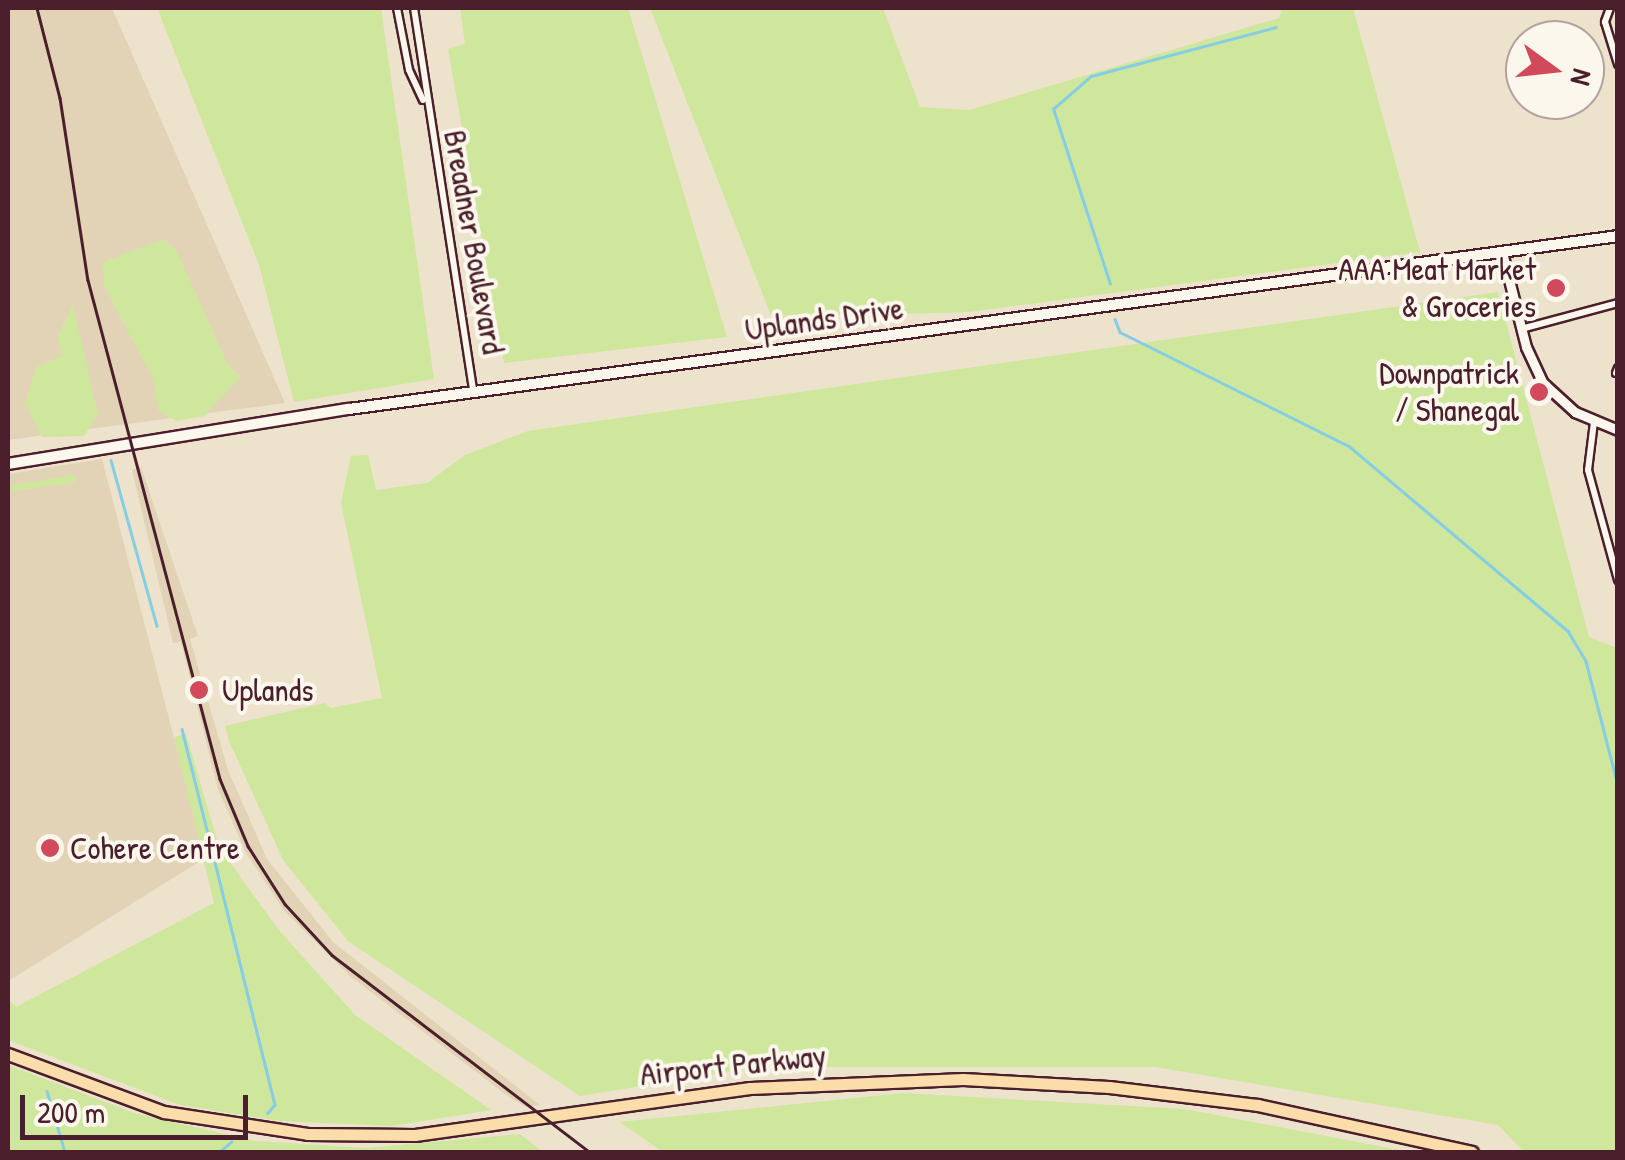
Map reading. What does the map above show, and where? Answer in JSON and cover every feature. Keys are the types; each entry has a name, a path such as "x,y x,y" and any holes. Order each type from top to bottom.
{"highway":[{"name":"Airport Parkway","path":"8,1054 164,1112 321,1135 442,1132 766,1087 963,1079 1109,1086 1258,1105 1472,1152"}],"main road":[{"name":"Uplands Drive","path":"8,460 474,392 1618,236"}],"street":[{"name":"Breadner Boulevard","path":"397,8 409,70 424,101"},
{"name":"Breadner Boulevard","path":"414,8 425,58 424,101 474,392"},
{"path":"1610,8 1605,22 1618,64"},
{"path":"1502,252 1521,329 1542,382 1594,422 1618,430"},
{"path":"1521,329 1617,306"},
{"path":"1594,422 1588,470 1618,580"}],"shaded area":[{"path":"8,8 112,8 285,403 8,440"},
{"path":"102,459 205,858 10,980 8,474"},
{"path":"141,467 198,636 190,639 228,770 267,859 333,942 540,1105 526,1107 509,1097 350,976 285,912 246,853 218,789 181,642 173,643 132,470"}],"green space":[{"path":"157,8 381,8 434,379 294,402 259,265"},
{"path":"460,8 628,8 727,337 504,363 448,49 465,44"},
{"path":"650,8 883,8 920,107 969,110 1279,18 1283,8 1353,8 1420,252 969,312 772,318"},
{"path":"164,239 177,252 228,365 241,377 204,416 176,421 158,410 153,379 104,286 103,262"},
{"path":"1498,292 1589,637 1617,648 1617,1152 1524,1152 1498,1125 1155,1067 759,1067 580,1096 348,941 283,860 229,741 225,726 325,703 331,708 382,698 341,503 351,456 368,455 376,490 427,483 465,455 528,431"},
{"path":"73,305 98,415 84,436 42,437 25,403 37,366 62,356 58,335"},
{"path":"71,475 78,478 73,483 8,492 8,486"},
{"path":"186,734 219,847 278,929 355,1015 491,1110 392,1126 280,1121 180,1105 8,1040 8,999 16,1007 214,903 174,737"},
{"path":"8,1065 134,1113 255,1141 366,1148 520,1134 543,1152 8,1152"},
{"path":"903,1093 1185,1109 1410,1152 663,1152 619,1122"}],"waterway":[{"path":"1110,284 1053,109 1091,76 1276,27"},
{"path":"1115,319 1120,332 1349,446 1568,631 1586,661 1618,786"},
{"path":"111,460 157,626"},
{"path":"182,729 275,1105 268,1113"},
{"path":"47,1091 65,1152"},
{"path":"219,1152 231,1142"}],"tram line":[{"path":"37,8 60,98 88,280 220,779 248,846 285,904 332,955 590,1152"}],"place":[{"name":"AAA Meat Market & Groceries","path":"1556,288"},
{"name":"Downpatrick / Shanegal","path":"1539,392"},
{"name":"Uplands","path":"199,690"},
{"name":"Cohere Centre","path":"50,848"}]}
